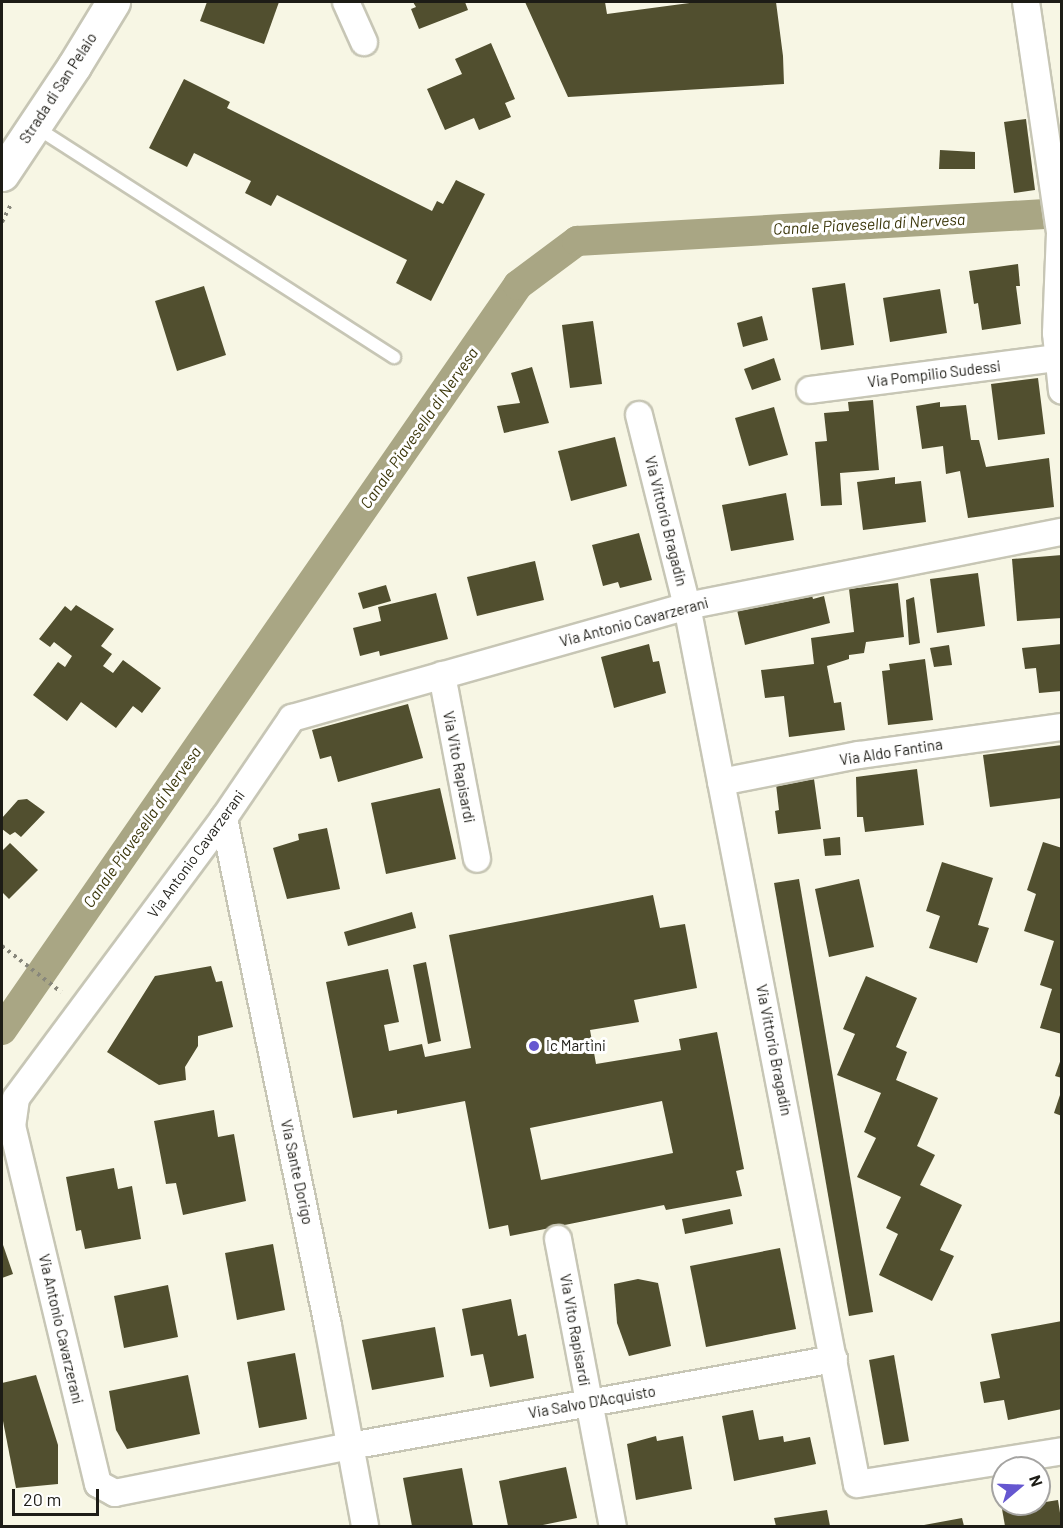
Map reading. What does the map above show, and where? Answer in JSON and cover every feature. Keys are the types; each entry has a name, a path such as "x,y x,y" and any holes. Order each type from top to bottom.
{"street":[{"name":"Strada di San Pelaio","path":"2,174 113,2"},
{"path":"346,2 364,42"},
{"path":"1026,2 1060,232 1061,266 1057,300 1058,358 1062,392"},
{"name":"Via Pompilio Sudessi","path":"810,390 1058,358"},
{"name":"Via Vittorio Bragadin","path":"639,415 687,606 857,1484 1062,1451"},
{"name":"Via Antonio Cavarzerani","path":"350,1446 115,1493 98,1484 12,1127 16,1098 224,818 292,718 687,606 1062,531"},
{"name":"Via Vito Rapisardi","path":"442,675 477,860"},
{"name":"Via Aldo Fantina","path":"721,782 859,755 1062,727"},
{"name":"Via Sante Dorigo","path":"224,818 365,1527"},
{"name":"Via Vito Rapisardi","path":"558,1239 613,1527"},
{"name":"Via Salvo D'Acquisto","path":"350,1446 834,1359"}],"lane":[{"path":"33,126 394,357"}],"path":[{"path":"2,946 83,1008"}],"building":[{"path":"207,2 279,2 264,44 200,21"},
{"path":"413,2 465,2 468,10 419,29 411,9 416,7"},
{"path":"525,2 605,2 607,14 697,2 776,2 784,84 568,97"},
{"path":"491,43 515,99 505,103 511,117 479,130 474,118 445,130 427,89 462,74 455,59"},
{"path":"184,79 230,102 227,108 432,211 437,201 443,204 456,180 485,194 431,301 396,283 407,260 277,195 271,206 245,193 251,181 194,153 187,167 149,148"},
{"path":"1026,119 1035,190 1014,193 1004,122"},
{"path":"940,150 975,152 975,169 939,169"},
{"path":"1018,264 1020,286 1016,286 1021,324 982,330 978,303 974,304 969,271"},
{"path":"845,283 854,345 821,350 812,288"},
{"path":"204,286 226,355 177,371 155,301"},
{"path":"940,289 947,333 890,342 883,298"},
{"path":"762,316 768,340 743,347 737,323"},
{"path":"593,321 602,384 570,388 562,325"},
{"path":"774,358 781,380 752,390 744,369"},
{"path":"532,367 549,423 504,433 497,406 520,403 511,373"},
{"path":"1038,378 1045,434 998,440 991,384"},
{"path":"873,400 879,470 840,473 842,505 821,506 815,442 827,441 824,413 849,411 848,402"},
{"path":"940,402 940,407 966,405 971,440 979,440 986,467 1049,458 1054,507 968,518 960,471 946,474 943,446 922,449 916,406"},
{"path":"774,407 788,455 749,466 735,418"},
{"path":"615,437 627,486 571,501 558,451"},
{"path":"895,477 895,484 921,481 926,522 863,530 857,482"},
{"path":"786,493 794,540 731,551 722,505"},
{"path":"639,533 652,580 620,588 618,582 603,586 592,545"},
{"path":"1062,555 1062,618 1017,621 1012,559"},
{"path":"535,561 544,600 477,616 467,577"},
{"path":"978,573 985,626 937,633 930,579"},
{"path":"898,583 904,637 866,642 864,653 849,655 849,659 827,666 834,703 841,702 845,730 789,737 784,696 765,698 761,670 814,664 811,638 854,632 849,589"},
{"path":"386,585 391,601 363,609 358,593"},
{"path":"811,592 813,599 824,596 830,623 745,645 737,610"},
{"path":"436,593 448,639 380,656 379,651 360,656 353,628 381,621 378,607"},
{"path":"914,597 920,643 909,645 906,600"},
{"path":"76,605 114,629 101,646 112,654 103,666 113,673 123,660 161,688 142,713 133,706 116,728 81,702 67,721 33,695 58,662 65,667 72,656 54,642 50,647 39,639 65,606 71,611"},
{"path":"649,644 653,662 659,661 666,693 614,708 601,657"},
{"path":"1062,644 1062,691 1039,693 1036,668 1025,669 1022,648"},
{"path":"949,645 952,665 934,667 930,648"},
{"path":"925,659 933,720 888,725 882,671 890,670 889,664"},
{"path":"408,704 423,758 338,782 331,756 320,759 312,730"},
{"path":"1062,745 1062,798 990,807 983,755"},
{"path":"917,769 924,825 865,832 863,817 857,817 856,777"},
{"path":"814,779 821,829 778,834 775,811 779,810 776,784"},
{"path":"440,788 456,859 386,874 371,803"},
{"path":"27,799 45,812 21,837 15,832 10,835 2,829 2,818 18,800"},
{"path":"327,828 340,889 287,899 273,848 299,840 298,834"},
{"path":"840,837 841,855 825,856 823,839"},
{"path":"1043,842 1062,848 1062,1034 1040,1028 1052,989 1040,985 1054,941 1024,931 1036,894 1027,890"},
{"path":"10,843 38,870 9,899 2,892 2,851"},
{"path":"942,862 993,878 978,925 989,928 977,963 929,948 940,916 926,911"},
{"path":"799,879 873,1312 849,1316 774,883"},
{"path":"859,879 874,947 829,957 815,889"},
{"path":"653,895 660,928 685,924 697,988 634,1000 639,1022 590,1030 596,1064 681,1050 679,1039 717,1032 744,1169 736,1171 742,1196 666,1210 664,1205 510,1236 508,1225 489,1229 465,1101 397,1114 397,1110 353,1118 326,982 388,969 399,1022 384,1025 389,1051 422,1044 425,1057 471,1048 449,935","holes":["662,1101 673,1153 541,1180 530,1128"]},
{"path":"412,912 416,928 348,946 344,932"},
{"path":"426,962 441,1041 428,1044 413,965"},
{"path":"211,966 216,982 222,981 233,1027 198,1036 198,1046 185,1067 186,1080 159,1085 107,1052 155,976"},
{"path":"866,976 917,998 896,1047 907,1052 896,1080 938,1098 917,1146 935,1155 920,1185 962,1205 940,1250 954,1256 932,1301 879,1275 898,1234 886,1228 901,1197 857,1177 876,1138 864,1132 881,1093 837,1075 855,1034 843,1029"},
{"path":"1062,1059 1062,1078 1055,1076"},
{"path":"1062,1092 1062,1116 1054,1113"},
{"path":"214,1110 218,1137 234,1134 246,1201 183,1215 176,1183 166,1184 154,1121"},
{"path":"114,1168 118,1189 132,1186 141,1239 85,1249 81,1230 76,1231 66,1177"},
{"path":"730,1209 733,1224 685,1234 682,1219"},
{"path":"2,1242 13,1274 2,1278"},
{"path":"273,1244 285,1310 237,1320 225,1253"},
{"path":"780,1248 796,1329 706,1347 690,1266"},
{"path":"638,1279 658,1283 671,1346 629,1356 617,1323 614,1284"},
{"path":"168,1285 178,1337 124,1348 114,1296"},
{"path":"511,1299 518,1336 526,1334 534,1378 490,1387 483,1354 471,1356 462,1309"},
{"path":"1062,1321 1062,1409 1008,1420 1004,1400 984,1403 980,1382 1000,1378 991,1334"},
{"path":"435,1327 444,1377 372,1390 362,1340"},
{"path":"295,1353 307,1419 259,1428 247,1362"},
{"path":"894,1355 909,1441 884,1445 869,1360"},
{"path":"36,1375 58,1445 58,1484 16,1488 2,1416 2,1383"},
{"path":"188,1375 200,1434 127,1449 116,1430 109,1391"},
{"path":"753,1410 759,1440 783,1436 784,1442 810,1437 816,1464 734,1481 722,1416"},
{"path":"656,1436 657,1441 683,1436 692,1489 636,1500 627,1444"},
{"path":"566,1467 577,1518 538,1526 508,1526 499,1481"},
{"path":"462,1468 473,1526 412,1526 403,1478"},
{"path":"1058,1500 1062,1526 1005,1526 1003,1516 1051,1516 1051,1501"},
{"path":"827,1510 830,1526 776,1526 774,1518"},
{"path":"962,1518 964,1526 924,1526 924,1525"}],"waterway":[{"name":"Canale Piavesella di Nervesa","path":"2,1030 518,285 577,241 1062,213"}],"place":[{"name":"Ic Martini","path":"534,1046"}]}
